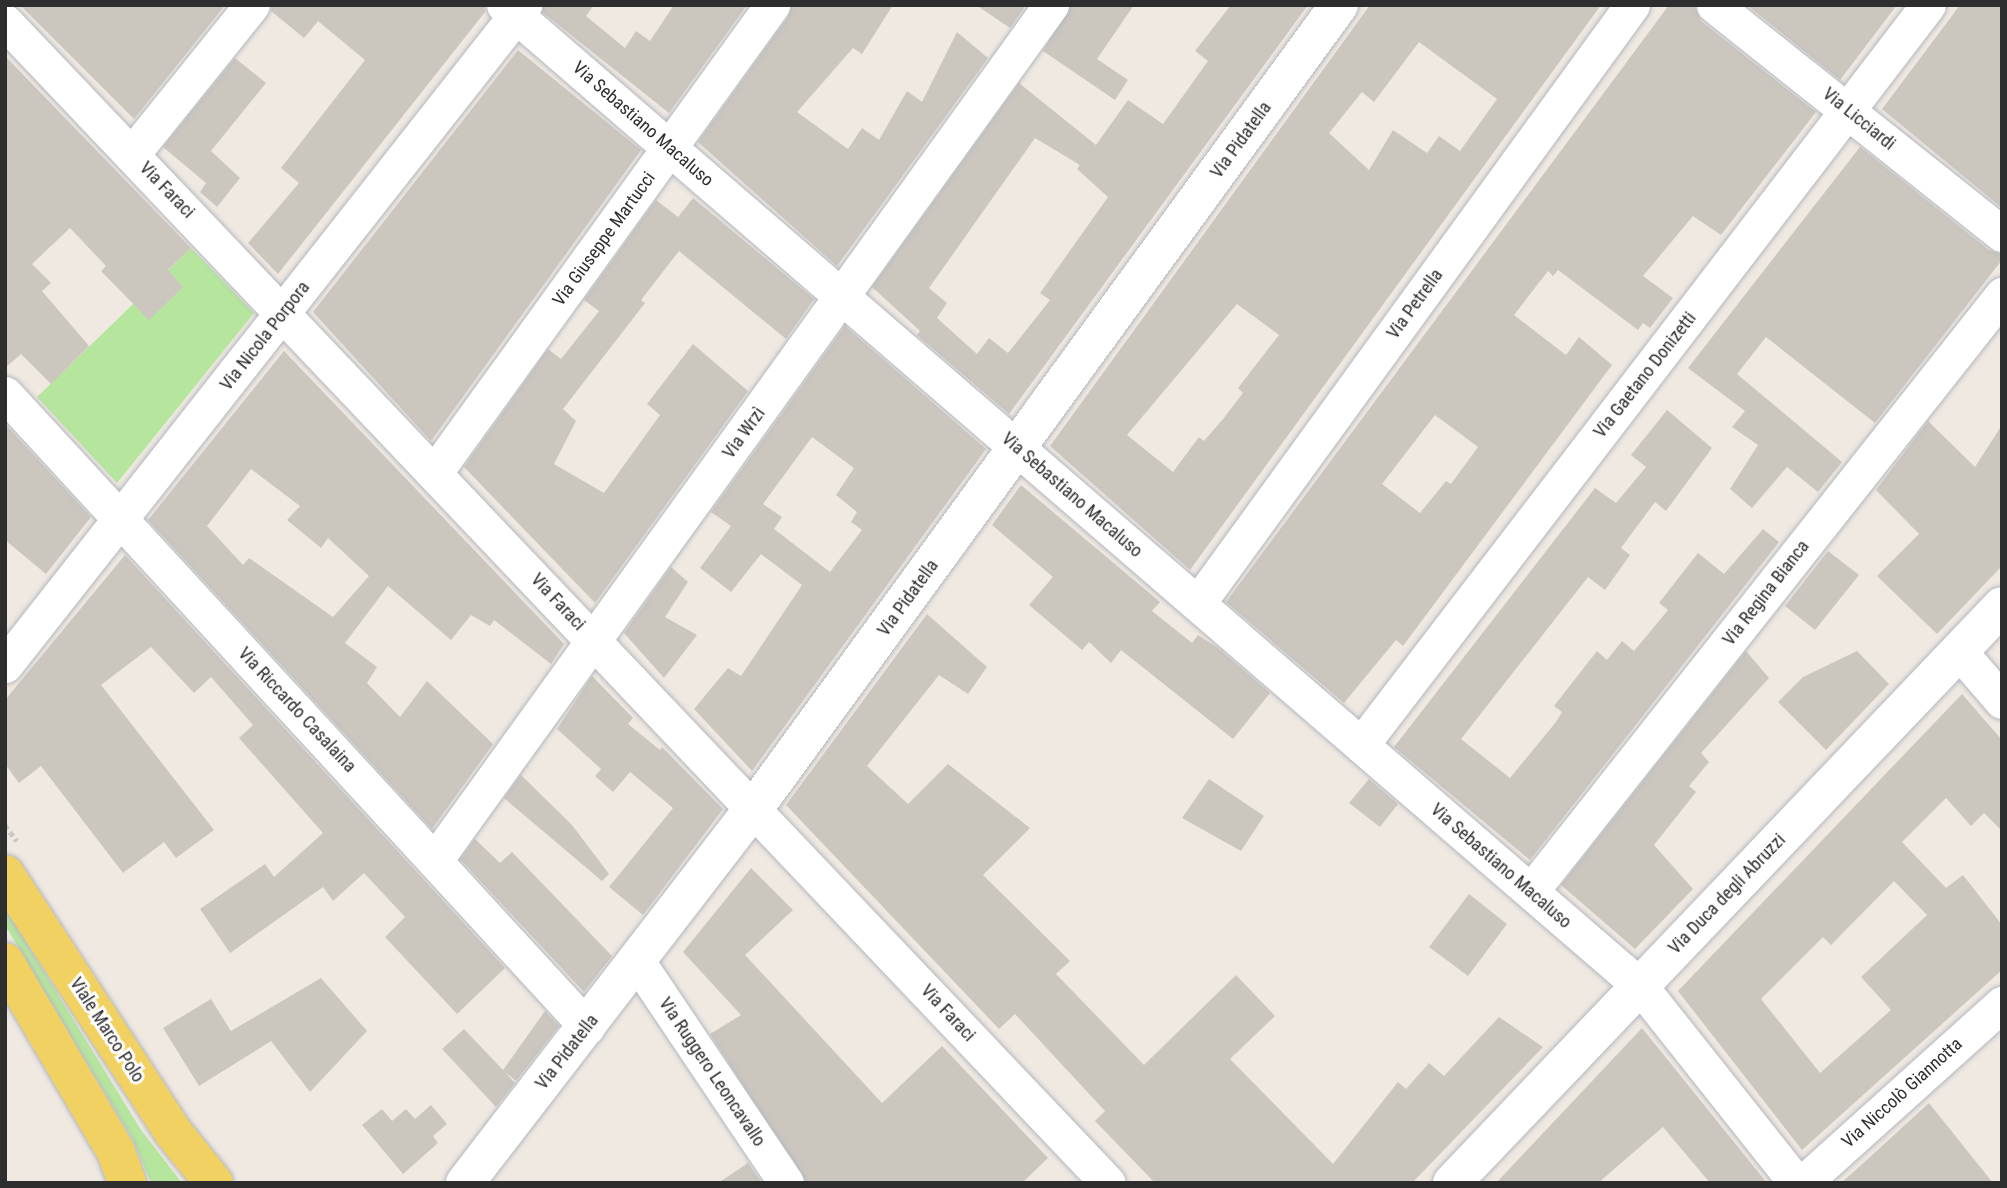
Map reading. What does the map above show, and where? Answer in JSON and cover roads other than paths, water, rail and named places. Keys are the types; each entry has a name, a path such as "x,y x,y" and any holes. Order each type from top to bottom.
{"main road":[{"name":"Viale Marco Polo","path":"5,874 173,1132 214,1183"},
{"path":"5,962 116,1152 127,1183"}],"street":[{"path":"132,154 252,5"},
{"name":"Via Giuseppe Martucci","path":"435,472 772,5"},
{"name":"Via Wrzì","path":"435,860 1051,5"},
{"name":"Via Pidatella","path":"465,1183 755,807 1339,5"},
{"name":"Via Petrella","path":"1198,603 1632,5"},
{"name":"Via Licciardi","path":"1714,5 2002,234"},
{"name":"Via Gaetano Donizetti","path":"1361,745 1928,5"},
{"name":"Via Sebastiano Macaluso","path":"514,9 841,296 1640,986 1796,1183"},
{"name":"Via Nicola Porpora","path":"5,665 284,312 514,9"},
{"name":"Via Faraci","path":"5,22 755,807 1108,1183"},
{"name":"Via Regina Bianca","path":"1531,891 2002,295"},
{"name":"Via Riccardo Casalaina","path":"5,394 587,1027"},
{"name":"Via Duca degli Abruzzi","path":"1452,1183 2002,606"},
{"path":"1959,651 2002,701"},
{"name":"Via Ruggero Leoncavallo","path":"637,961 786,1183"},
{"name":"Via Niccolò Giannotta","path":"1803,1183 2002,1004"}]}
